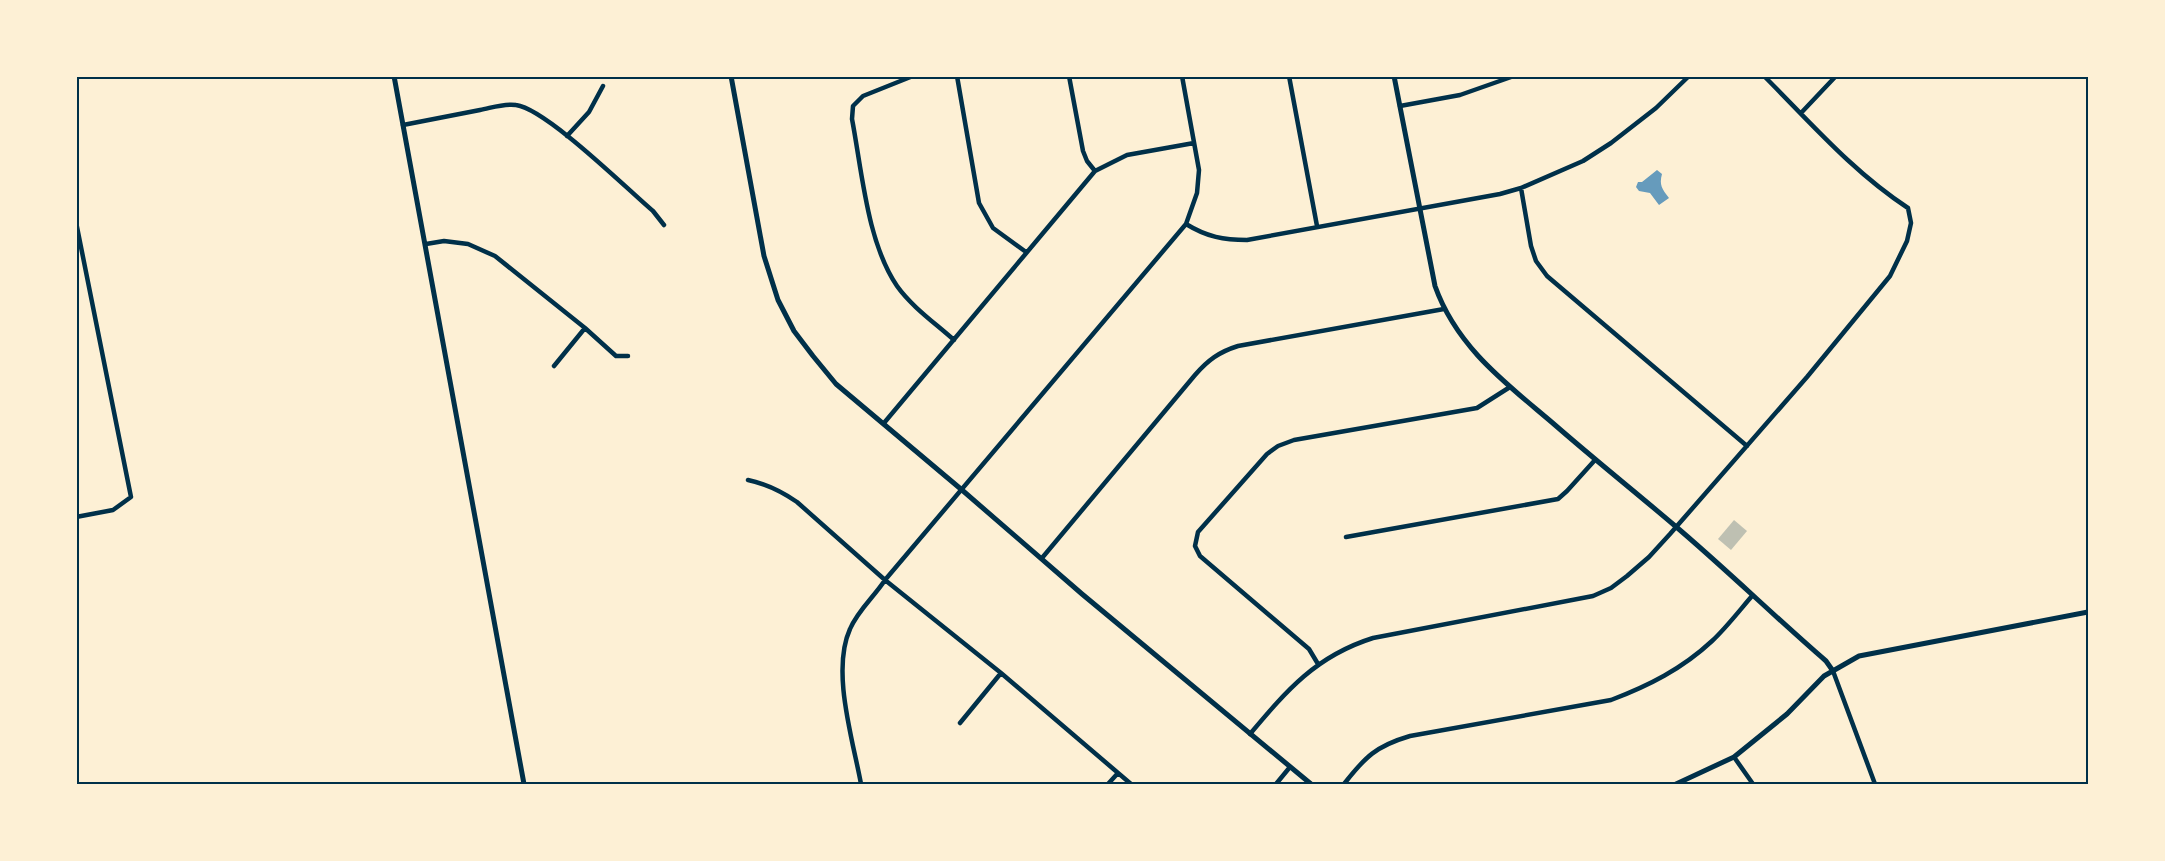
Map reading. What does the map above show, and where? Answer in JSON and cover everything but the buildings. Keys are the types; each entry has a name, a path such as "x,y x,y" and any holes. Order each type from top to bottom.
{"street":[{"path":"394,76 524,784"},
{"path":"731,76 764,256 778,300 794,332 836,384 1311,784"},
{"path":"913,76 863,96 853,106 852,119 875,243 885,266 904,294 954,340"},
{"path":"957,76 979,203 993,228 1026,252"},
{"path":"1069,76 1083,151 1095,171"},
{"path":"861,784 842,680 843,648 850,628 885,580 1186,224 1197,193 1198,170 1182,76"},
{"path":"1289,76 1317,226"},
{"path":"1394,76 1435,286 1444,309 1472,351 1510,387 1676,527 1826,662 1833,671 1875,784"},
{"path":"1400,106 1460,95 1497,84 1514,76"},
{"path":"1186,224 1209,236 1226,240 1247,240 1500,194 1521,188 1583,160 1611,143 1656,108 1689,76"},
{"path":"1250,734 1282,695 1318,664 1354,644 1373,638 1593,596 1611,588 1649,557 1676,527 1807,377 1890,276 1907,241 1911,223 1908,208 1880,190 1855,169 1764,76"},
{"path":"1801,113 1836,76"},
{"path":"567,136 589,112 603,86"},
{"path":"403,124 518,105 537,113 567,136 653,211 664,225"},
{"path":"884,423 1095,171 1127,155 1194,143"},
{"path":"1521,188 1531,246 1536,261 1547,276 1747,446"},
{"path":"76,222 131,497 113,510 76,517"},
{"path":"426,244 452,241 486,250 585,328 616,356 628,356"},
{"path":"1042,558 1207,361 1221,352 1238,346 1444,309"},
{"path":"554,366 585,328"},
{"path":"1318,664 1310,649 1200,556 1195,546 1198,532 1267,454 1278,446 1294,440 1477,408 1510,387"},
{"path":"1346,537 1558,499 1595,460"},
{"path":"748,480 766,484 784,493 1131,784"},
{"path":"1344,784 1364,758 1390,742 1410,736 1611,700 1640,689 1669,674 1712,642 1752,596"},
{"path":"1676,784 1734,758 1787,714 1816,683 1859,656 2088,612"},
{"path":"960,723 1001,674"},
{"path":"1734,758 1753,784"},
{"path":"1276,784 1290,767"},
{"path":"1108,784 1118,773"}],"water":[{"path":"1657,170 1662,174 1662,187 1669,198 1659,205 1650,193 1639,191 1636,187 1638,182 1642,182"}]}
